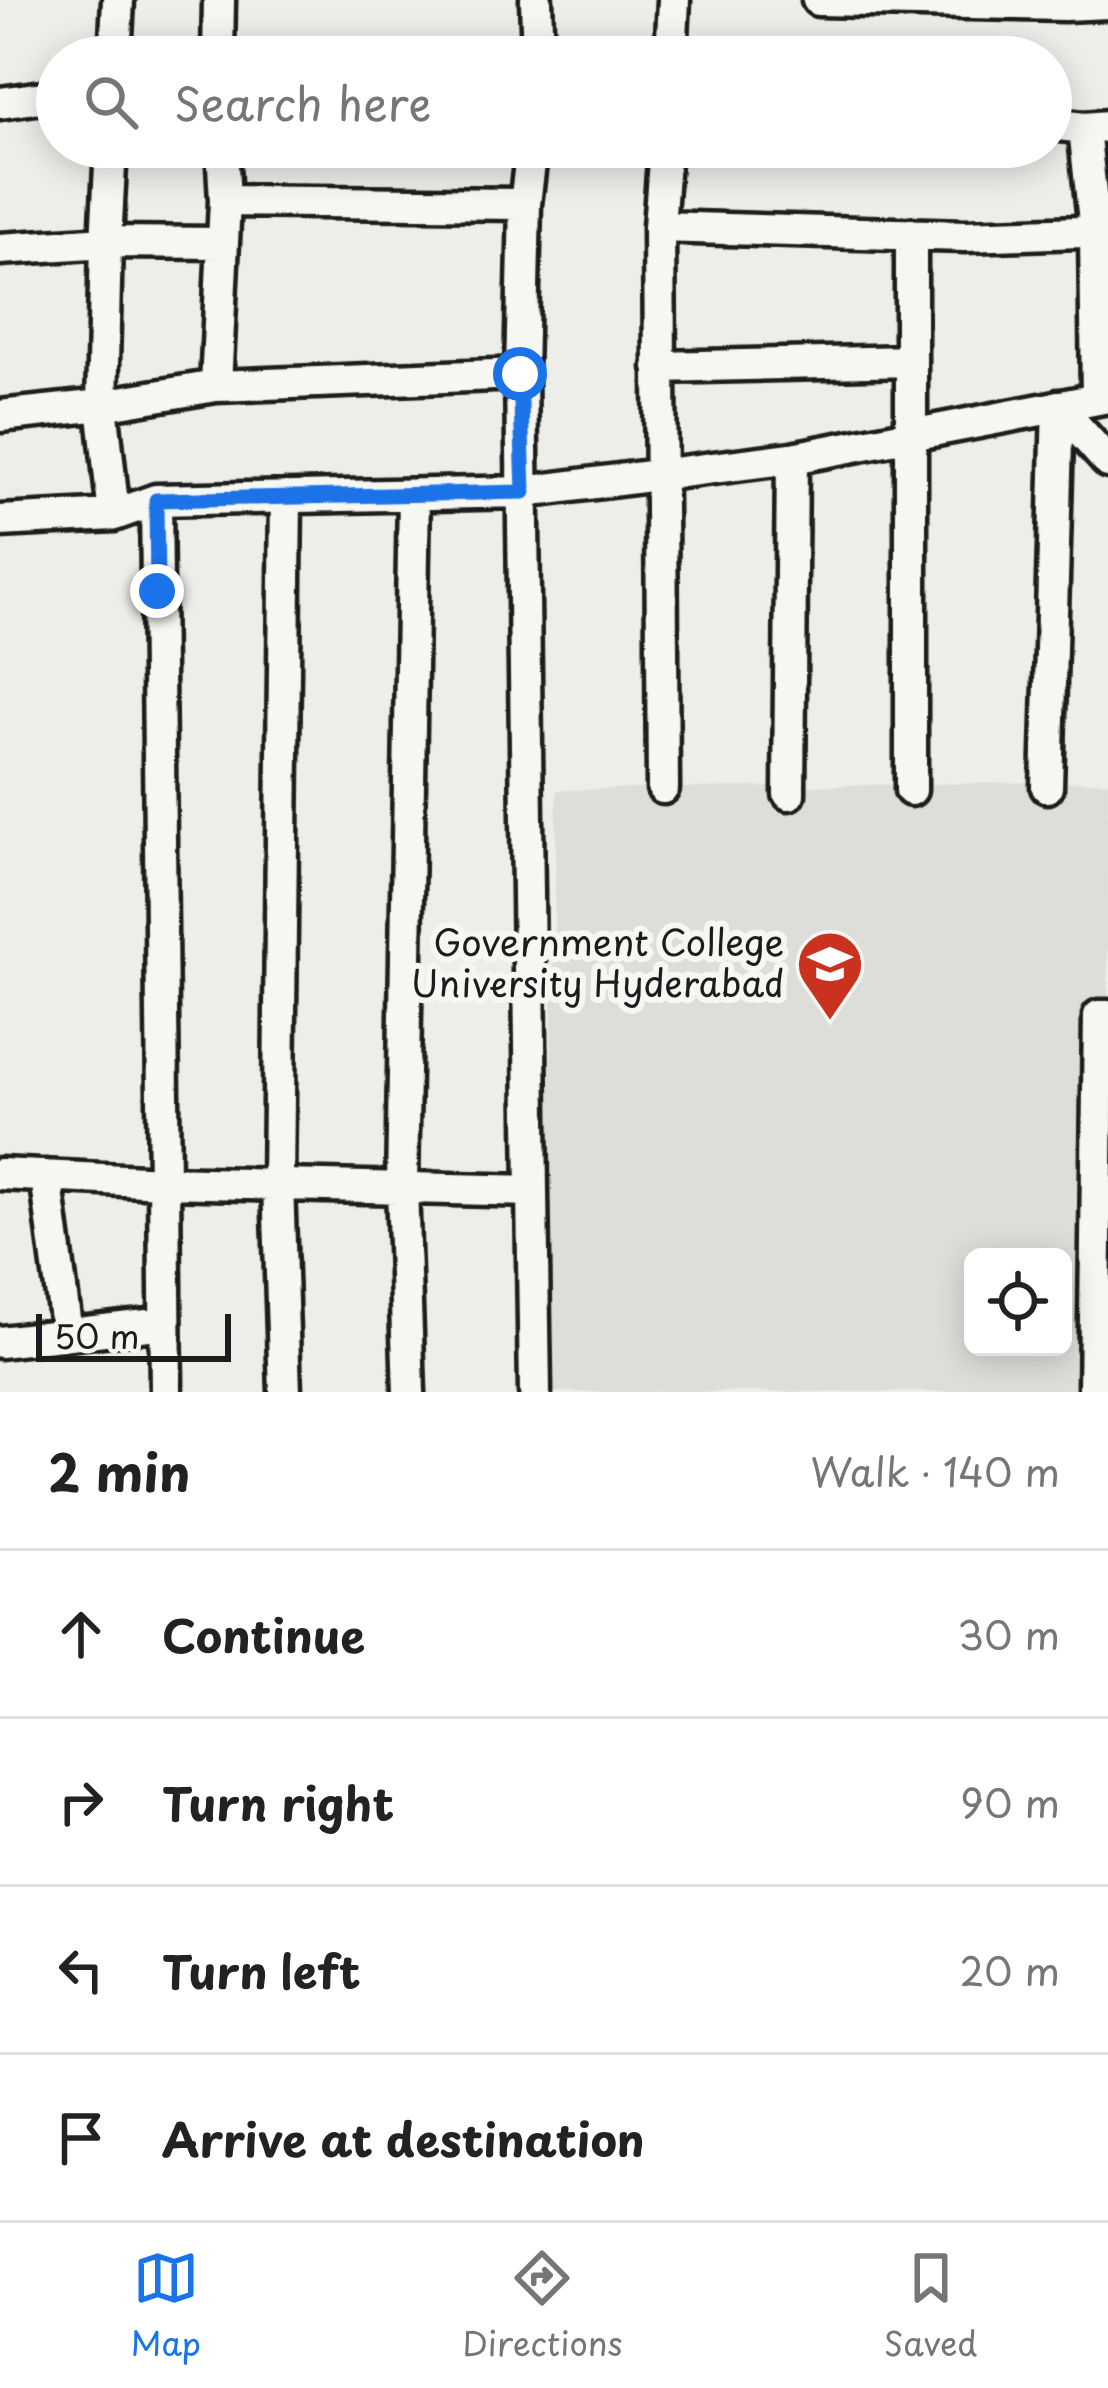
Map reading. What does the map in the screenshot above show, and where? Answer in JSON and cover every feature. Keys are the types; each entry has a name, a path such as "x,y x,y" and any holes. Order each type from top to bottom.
{"street":[{"path":"117,36 118,0"},
{"path":"218,36 219,0"},
{"path":"536,0 537,36"},
{"path":"672,36 674,0"},
{"path":"818,0 1108,3"},
{"path":"0,103 36,98"},
{"path":"0,521 115,515 156,500 524,492 659,477 792,458 1103,398 1096,127"},
{"path":"110,168 102,405 115,515"},
{"path":"216,386 223,168"},
{"path":"529,168 520,374 535,1392"},
{"path":"663,168 659,226 663,788"},
{"path":"225,201 525,204"},
{"path":"659,226 965,236 1102,231"},
{"path":"911,234 911,790"},
{"path":"0,248 106,242 222,243"},
{"path":"659,367 911,361"},
{"path":"0,416 216,386 520,374"},
{"path":"1058,406 1108,462"},
{"path":"1047,788 1058,406"},
{"path":"789,794 792,458"},
{"path":"409,1392 402,1187 414,495"},
{"path":"285,1392 278,1184 286,497"},
{"path":"156,500 166,1392"},
{"path":"1094,1392 1100,1016 1108,1016"},
{"path":"0,1174 532,1191"},
{"path":"46,1176 67,1334"},
{"path":"0,1342 165,1323"}],"shaded area":[{"name":"Government College University Hyderabad","path":"1108,781 1108,1392 544,1392 557,790"}],"place":[{"name":"Government College University Hyderabad","path":"830,1023"}],"route":[{"path":"157,591 156,500 524,492 520,374"}]}
